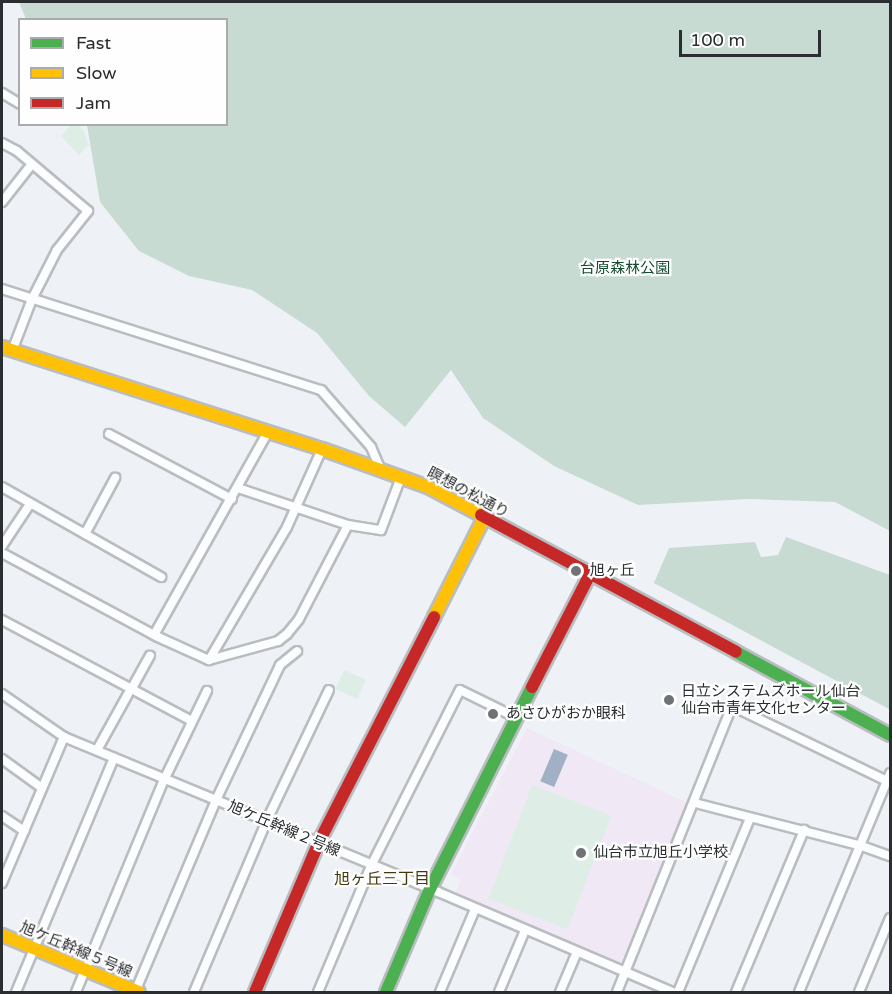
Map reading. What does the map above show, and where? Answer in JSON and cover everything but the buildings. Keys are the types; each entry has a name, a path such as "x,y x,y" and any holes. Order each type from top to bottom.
{"street":[{"path":"2,93 18,104"},
{"path":"2,143 32,164 88,211 57,250 6,351"},
{"path":"2,202 32,164"},
{"path":"2,289 321,390 371,447 380,468"},
{"name":"瞑想の松通り","path":"6,351 322,449 380,468 435,490 891,735"},
{"path":"154,635 268,432"},
{"path":"109,434 231,499"},
{"path":"209,660 287,527 322,449"},
{"path":"238,488 348,525 381,530 401,477"},
{"path":"85,534 116,478"},
{"path":"2,487 161,577"},
{"path":"2,546 30,504"},
{"path":"255,993 318,844 484,518"},
{"path":"2,553 154,635 209,660 278,641 287,634 299,619 348,525"},
{"path":"386,993 430,889 515,717 590,574"},
{"path":"2,620 130,691 192,722"},
{"path":"136,992 216,800 280,664 297,651"},
{"path":"97,750 150,656"},
{"path":"194,993 266,822 329,690"},
{"path":"318,993 371,866 460,690 515,717"},
{"path":"76,993 164,780 207,691"},
{"name":"旭ケ丘幹線２号線","path":"2,694 64,737 430,889 672,993"},
{"path":"616,993 695,803 732,706 889,777 799,993"},
{"path":"2,883 64,737"},
{"path":"16,993 114,758"},
{"path":"2,759 42,788"},
{"path":"695,803 804,830 891,856"},
{"path":"2,816 24,831"},
{"path":"678,993 750,818"},
{"path":"736,993 804,830"},
{"path":"440,993 475,909"},
{"path":"859,993 891,918"},
{"path":"499,993 525,930"},
{"name":"旭ケ丘幹線５号線","path":"2,935 136,992"},
{"path":"560,993 577,952"}],"shaded area":[{"path":"70,126 80,126 89,145 79,155 61,136"},
{"path":"344,670 366,680 357,699 335,689"},
{"name":"仙台市立旭丘小学校","path":"527,728 684,801 689,807 627,961 623,964 455,892 461,881 451,874"},
{"path":"532,785 611,815 568,929 488,899"}],"green space":[{"name":"台原森林公園","path":"19,2 890,2 890,531 835,502 748,499 638,505 554,466 483,418 451,370 405,427 369,396 317,333 252,290 189,276 139,251 100,202 87,126 228,126 228,18 26,18"},
{"path":"786,537 890,575 889,709 654,583 669,548 755,542 761,557 778,555"}],"water":[{"path":"554,749 568,755 554,787 540,781"}],"traffic: fast":[{"path":"736,652 890,735"},
{"path":"386,992 430,889 532,687"}],"traffic: slow":[{"path":"2,347 322,449 428,487 481,515"},
{"path":"434,617 484,518"},
{"path":"2,935 139,992"}],"traffic: jam":[{"path":"481,515 736,652"},
{"path":"532,687 590,574"},
{"path":"255,992 318,844 434,617"}],"place":[{"name":"旭ヶ丘","path":"576,571"},
{"name":"日立システムズホール仙台 仙台市青年文化センター","path":"669,700"},
{"name":"あさひがおか眼科","path":"493,714"},
{"name":"仙台市立旭丘小学校","path":"581,853"}],"district":[{"name":"旭ヶ丘三丁目","path":"382,879"}]}
